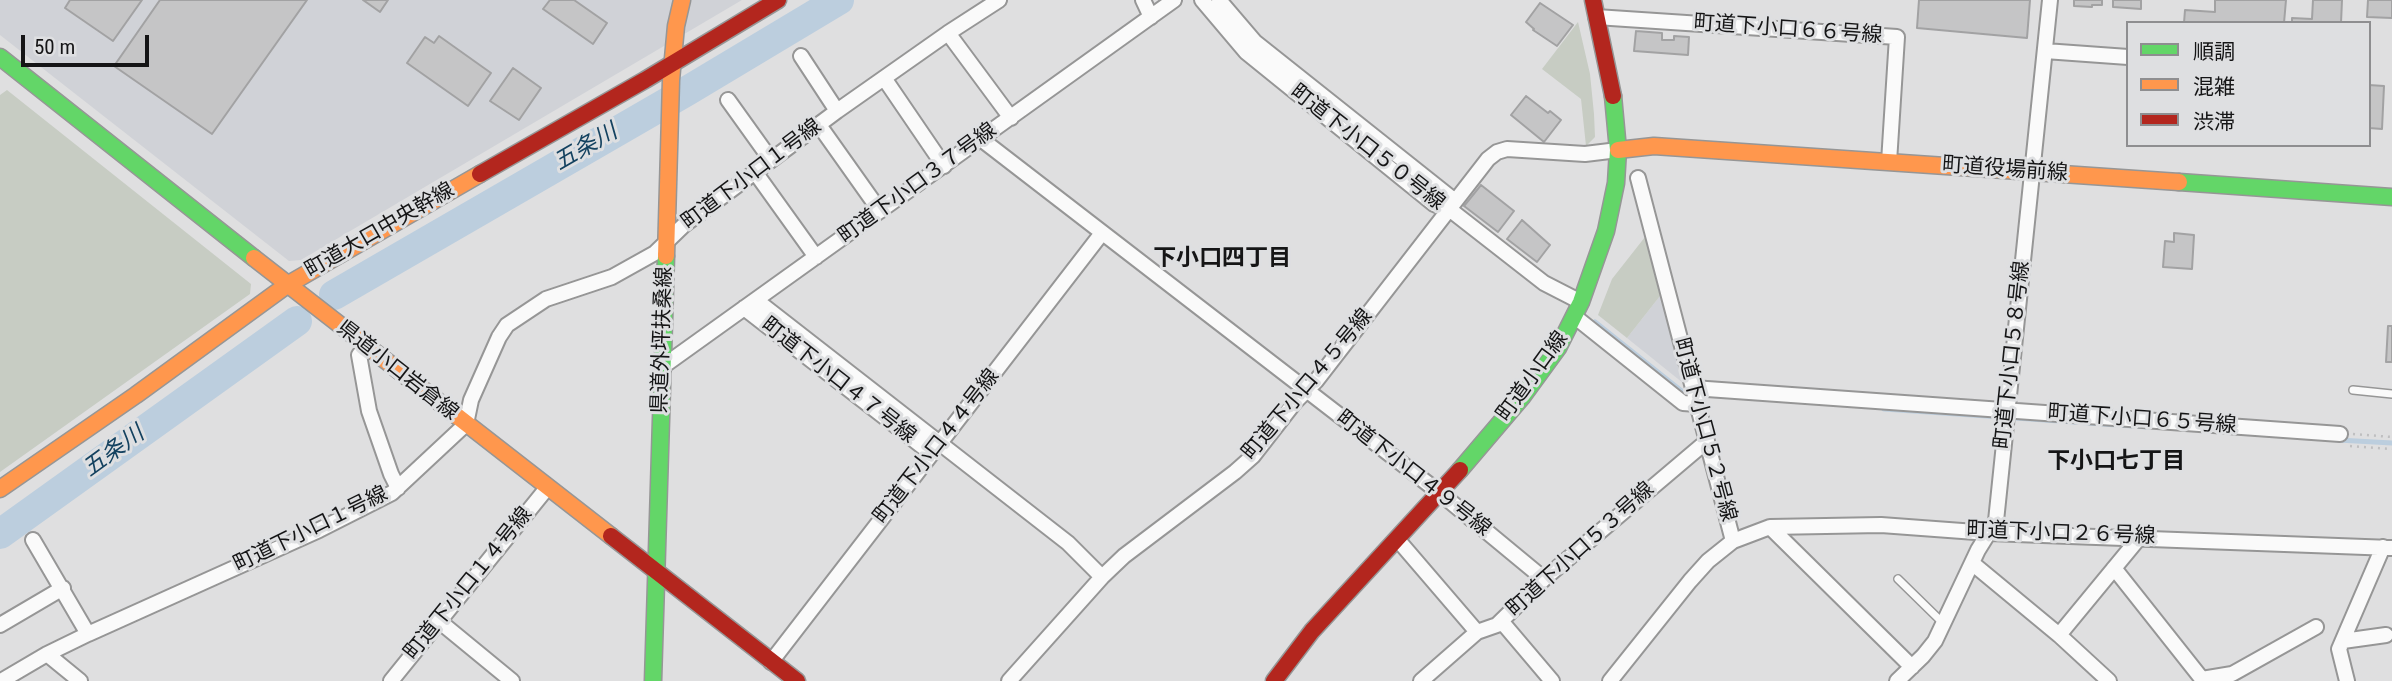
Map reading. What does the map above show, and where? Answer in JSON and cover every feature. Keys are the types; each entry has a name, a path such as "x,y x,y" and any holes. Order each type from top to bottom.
{"street":[{"name":"県道外坪扶桑線","path":"653,681 671,80 676,26 682,0"},
{"name":"町道大口中央幹線","path":"0,489 294,290 778,0"},
{"name":"町道下小口１号線","path":"1,681 88,634 318,530 392,493 466,424 471,400 507,325 545,299 612,277 655,253 684,225 819,124 999,0"},
{"path":"1143,0 1151,17"},
{"name":"町道下小口３７号線","path":"662,368 1174,0"},
{"name":"町道下小口５０号線","path":"1202,0 1246,52 1434,204 1451,206 1453,212 1578,309 1683,403 1697,404"},
{"path":"1219,0 1255,42 1451,206"},
{"name":"町道小口線","path":"1274,681 1312,631 1440,493 1539,376 1558,348 1578,309 1606,231 1616,183 1618,150 1611,80 1593,0"},
{"name":"町道下小口５８号線","path":"1897,681 1930,648 1996,521 2050,0"},
{"name":"町道下小口６６号線","path":"1596,16 1897,37 1889,162"},
{"path":"948,33 1011,118"},
{"path":"2045,51 2126,57"},
{"path":"801,56 837,111"},
{"name":"県道小口岩倉線","path":"3,64 797,681"},
{"path":"884,78 944,166"},
{"path":"728,100 771,160"},
{"path":"819,124 880,211"},
{"name":"町道下小口４９号線","path":"981,139 1440,493 1544,579"},
{"name":"町道役場前線","path":"1618,150 1654,146 2392,197"},
{"name":"町道下小口４５号線","path":"1009,681 1124,556 1253,456 1316,381 1488,159 1507,149 1585,154 1618,150"},
{"path":"755,172 816,257"},
{"name":"町道下小口５２号線","path":"1610,681 1690,581 1732,541 1638,178"},
{"name":"町道下小口４４号線","path":"771,662 1102,233"},
{"name":"町道下小口４７号線","path":"750,304 936,449 1068,543 1102,577"},
{"path":"366,346 359,355 369,411 398,488"},
{"name":"町道下小口６５号線","path":"1693,388 2340,434"},
{"name":"町道下小口５３号線","path":"1422,681 1477,632 1502,622 1544,579 1707,441"},
{"name":"町道下小口１４号線","path":"391,681 547,488"},
{"name":"町道下小口２６号線","path":"1732,541 1770,527 1881,526 1989,533 2387,547"},
{"path":"1770,527 1912,667"},
{"path":"2059,635 2139,538"},
{"path":"33,540 88,634"},
{"path":"1398,540 1477,632"},
{"path":"2347,681 2339,649 2387,547"},
{"path":"1972,563 2059,635 2109,681"},
{"path":"2114,568 2197,680 2232,674 2316,627"},
{"path":"0,625 63,588"},
{"path":"439,621 513,681"},
{"path":"1502,622 1552,681"},
{"path":"2343,641 2386,635"},
{"path":"47,654 80,681"}],"lane":[{"path":"2353,390 2392,394"},
{"path":"1898,579 1944,624"}],"path":[{"path":"2340,434 2392,437"}],"shaded area":[{"path":"0,0 742,0 301,260 289,261 0,35"},
{"path":"1578,22 1590,74 1594,114 1595,137 1586,146 1581,99 1542,69"},
{"path":"7,90 251,284 250,294 0,472 0,95"},
{"path":"1645,237 1660,296 1627,338 1598,315 1612,279"},
{"path":"1660,296 1683,383 1627,338"}],"building":[{"path":"70,0 142,0 113,41 65,8"},
{"path":"160,0 307,0 212,134 114,66"},
{"path":"363,0 388,0 380,12"},
{"path":"550,0 574,0 607,23 593,44 543,9"},
{"path":"1919,0 2030,0 2027,38 1917,28"},
{"path":"2074,0 2102,0 2102,5 2074,6"},
{"path":"2113,0 2141,0 2141,9 2113,7"},
{"path":"2215,0 2286,0 2284,21 2184,21 2185,10 2215,12"},
{"path":"2313,0 2342,0 2341,21 2292,21 2292,18 2312,19"},
{"path":"2368,0 2392,0 2392,18 2367,17"},
{"path":"1540,3 1573,25 1557,46 1526,22"},
{"path":"1636,31 1662,33 1662,40 1674,40 1674,36 1689,37 1688,55 1634,51"},
{"path":"439,36 491,73 468,106 407,63 425,37 434,43"},
{"path":"513,68 541,88 519,120 490,101"},
{"path":"2371,85 2384,86 2382,129 2371,128"},
{"path":"1526,96 1561,120 1544,142 1511,115"},
{"path":"1481,185 1514,211 1498,232 1464,206"},
{"path":"1522,220 1550,245 1537,262 1507,239"},
{"path":"2174,233 2194,235 2192,269 2163,267 2165,241 2174,242"},
{"path":"2388,326 2392,326 2392,362 2386,362"}],"waterway":[{"name":"五条川","path":"334,295 839,0"},
{"path":"1381,152 1443,201"},
{"name":"五条川","path":"0,534 297,321"},
{"path":"1595,322 1684,393 1693,394"},
{"path":"1884,409 2147,427"},
{"path":"2338,440 2392,443"}],"traffic: fast":[{"path":"0,57 254,258"},
{"path":"1460,470 1523,396 1558,348 1581,302 1606,231 1616,183 1618,150 1613,96"},
{"path":"2179,182 2392,197"},
{"path":"653,681 666,256"}],"traffic: slow":[{"path":"666,256 671,80 676,26 682,0"},
{"path":"1618,150 1654,146 2179,182"},
{"path":"0,489 136,395 287,285 480,174"},
{"path":"254,258 611,536"}],"traffic: jam":[{"path":"480,174 778,0"},
{"path":"1593,0 1613,96"},
{"path":"1274,681 1312,631 1460,470"},
{"path":"611,536 797,681"}],"district":[{"name":"下小口四丁目","path":"1222,259"},
{"name":"下小口七丁目","path":"2116,462"}]}
